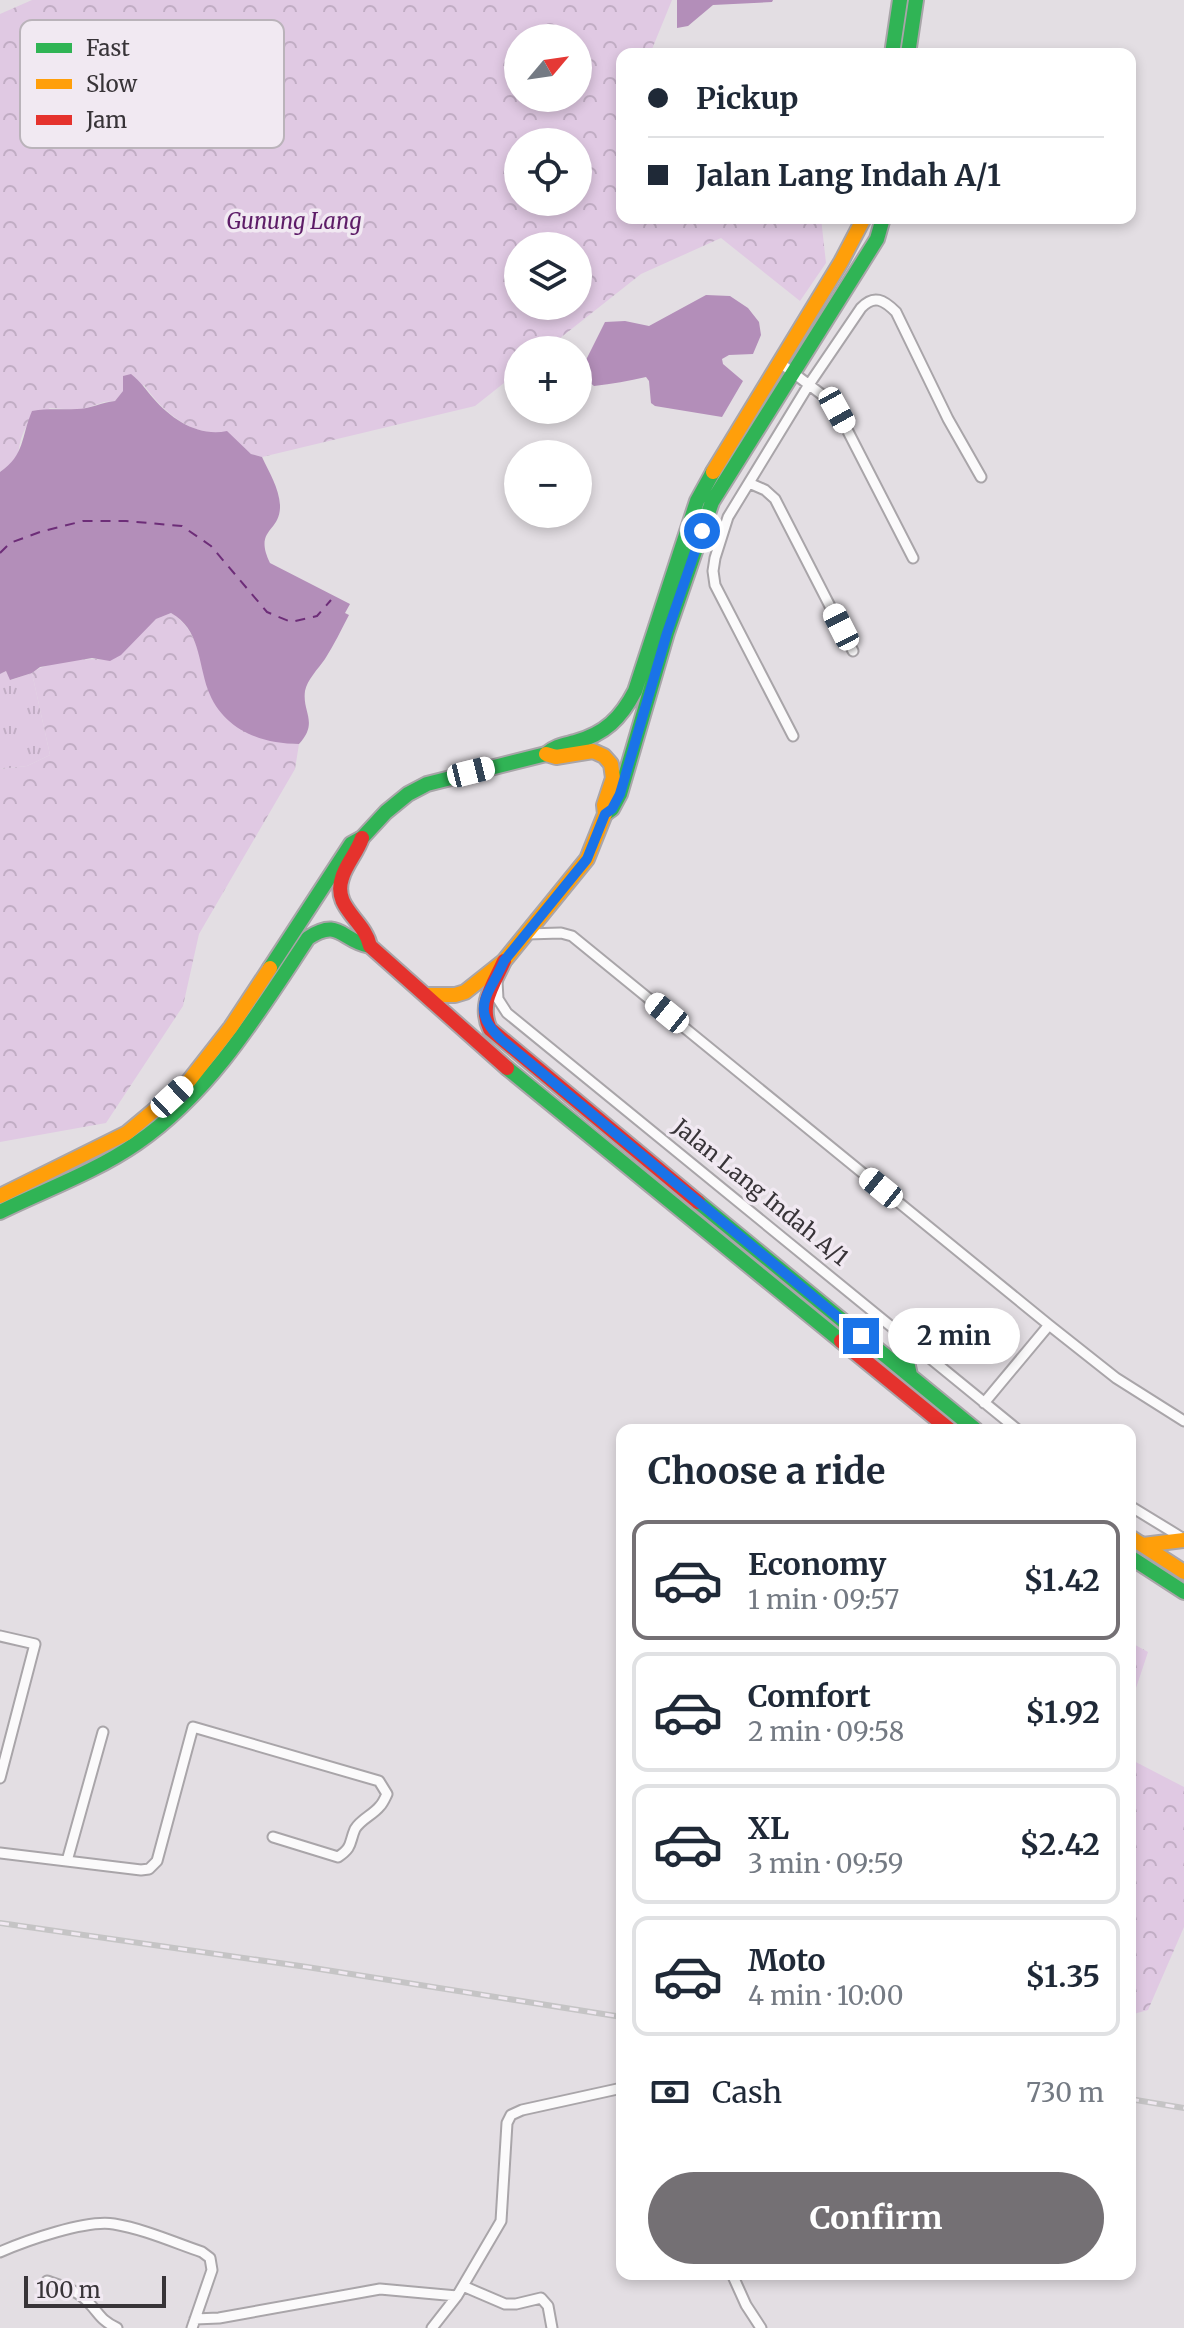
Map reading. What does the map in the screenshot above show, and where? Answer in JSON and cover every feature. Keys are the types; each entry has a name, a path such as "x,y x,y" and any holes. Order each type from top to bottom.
{"street":[{"path":"893,48 900,0"},
{"path":"909,48 916,0"},
{"path":"546,754 552,748 593,736 615,724 624,713 640,679 697,501 755,400 823,294 862,224"},
{"path":"605,814 612,809 620,794 667,633 712,502 877,239 881,224"},
{"path":"793,736 715,585 713,571 724,526 808,386 867,301 875,298 886,302 896,312 948,419 981,477"},
{"path":"779,362 837,410 913,558"},
{"path":"749,483 765,490 775,499 853,651"},
{"path":"0,1196 119,1138 188,1082 231,1027 351,844 362,838 408,794 427,784 546,754 556,757 593,751 608,760 613,774 604,805 605,814 587,859 504,961 465,992 426,995"},
{"path":"362,838 360,848 343,877 340,891 344,907 365,930 370,946"},
{"path":"0,1212 134,1145 180,1109 222,1063 308,938 321,929 333,928 360,945 370,946 523,1082 943,1424"},
{"path":"527,934 561,933 572,936 1049,1325 1116,1378 1184,1421"},
{"path":"504,961 485,999 484,1017 490,1029 969,1424"},
{"name":"Jalan Lang Indah A/1","path":"497,977 498,999 507,1013 1010,1424"},
{"path":"984,1403 1049,1325"},
{"path":"901,1335 910,1375"},
{"path":"1136,1510 1184,1539 1175,1544 1136,1541"},
{"path":"1136,1541 1184,1572"},
{"path":"1136,1561 1184,1592"},
{"path":"0,1636 35,1644 0,1778"},
{"path":"4,1854 149,1869 157,1861 193,1727 379,1781 387,1794 380,1807 355,1830 348,1850 338,1857 273,1837"},
{"path":"67,1861 103,1732"},
{"path":"432,2328 457,2296 501,2221 507,2123 511,2115 616,2089"},
{"path":"0,2252 38,2238 94,2224 111,2223 202,2252 210,2258 212,2270 194,2324"},
{"path":"735,2280 761,2328"},
{"path":"47,2281 70,2288 89,2302 103,2322 117,2328"},
{"path":"463,2286 505,2304 541,2298 548,2306 552,2328"},
{"path":"194,2324 380,2289 457,2296"}],"green space":[{"name":"Gunung Lang","path":"32,0 672,0 652,48 616,48 616,224 822,224 826,263 800,301 721,238 641,274 592,313 592,232 504,232 504,320 583,320 563,336 504,336 504,383 475,406 262,457 251,454 227,432 202,431 180,421 160,405 144,385 123,391 115,401 80,410 50,408 27,426 16,456 0,472 0,14"},
{"path":"171,613 180,619 192,636 208,688 292,744 299,744 295,769 199,934 183,1006 106,1123 0,1142 0,769 27,766 50,755 32,673 59,663 110,660 156,619"},
{"path":"6,671 11,680 32,673 50,755 27,766 0,769 0,674"},
{"path":"1136,1645 1148,1652 1136,1688"},
{"path":"1136,1762 1184,1787 1184,1927 1148,2010 1136,2013"}],"shaded area":[{"path":"677,0 773,0 713,5 688,26 677,28"},
{"path":"706,295 730,296 748,308 759,322 761,335 753,354 729,355 722,359 723,364 743,381 722,417 655,406 651,403 646,377 592,384 592,348 605,322 625,321 649,326"},
{"path":"131,374 177,420 196,429 227,431 251,454 262,457 276,486 280,505 276,521 266,537 270,563 350,604 345,613 349,615 306,687 309,723 299,744 256,737 232,724 222,714 208,690 193,637 181,620 171,613 156,619 121,655 110,661 92,658 40,667 10,680 6,671 0,674 0,472 18,452 32,411 82,409 115,401 123,391 123,376"}],"ferry route":[{"path":"0,553 10,543 83,521 182,526 211,546 267,612 291,622 317,616 331,600"}],"railway":[{"path":"0,1923 616,2016"},
{"path":"1136,2100 1184,2108"}],"traffic: fast":[{"path":"893,48 900,0"},
{"path":"909,48 916,0"},
{"path":"605,814 612,809 620,794 667,633 712,502 877,239 881,224"},
{"path":"270,968 351,844 362,838 408,794 427,784 546,754 556,747 586,739 618,717 635,691 697,501 713,472"},
{"path":"0,1212 104,1163 164,1123 232,1049 308,938 319,932 334,930 370,946"},
{"path":"507,1068 841,1341"},
{"path":"698,1202 969,1424"},
{"path":"901,1335 910,1375"},
{"path":"1136,1561 1184,1592"}],"traffic: slow":[{"path":"713,472 861,224"},
{"path":"426,995 465,992 504,961 587,859 605,814 604,805 613,778 611,764 593,751 556,757 546,754"},
{"path":"0,1196 127,1133 188,1082 231,1027 270,968"},
{"path":"1143,1545 1184,1540"},
{"path":"1136,1541 1184,1572"}],"traffic: jam":[{"path":"362,838 340,888 345,906 370,946 507,1068"},
{"path":"504,961 487,1003 490,1029 698,1202"},
{"path":"841,1341 943,1424"}],"route":[{"path":"702,531 667,633 620,794 612,809 605,814 587,859 504,961 486,993 484,1017 486,1024 501,1039 861,1336"}]}
